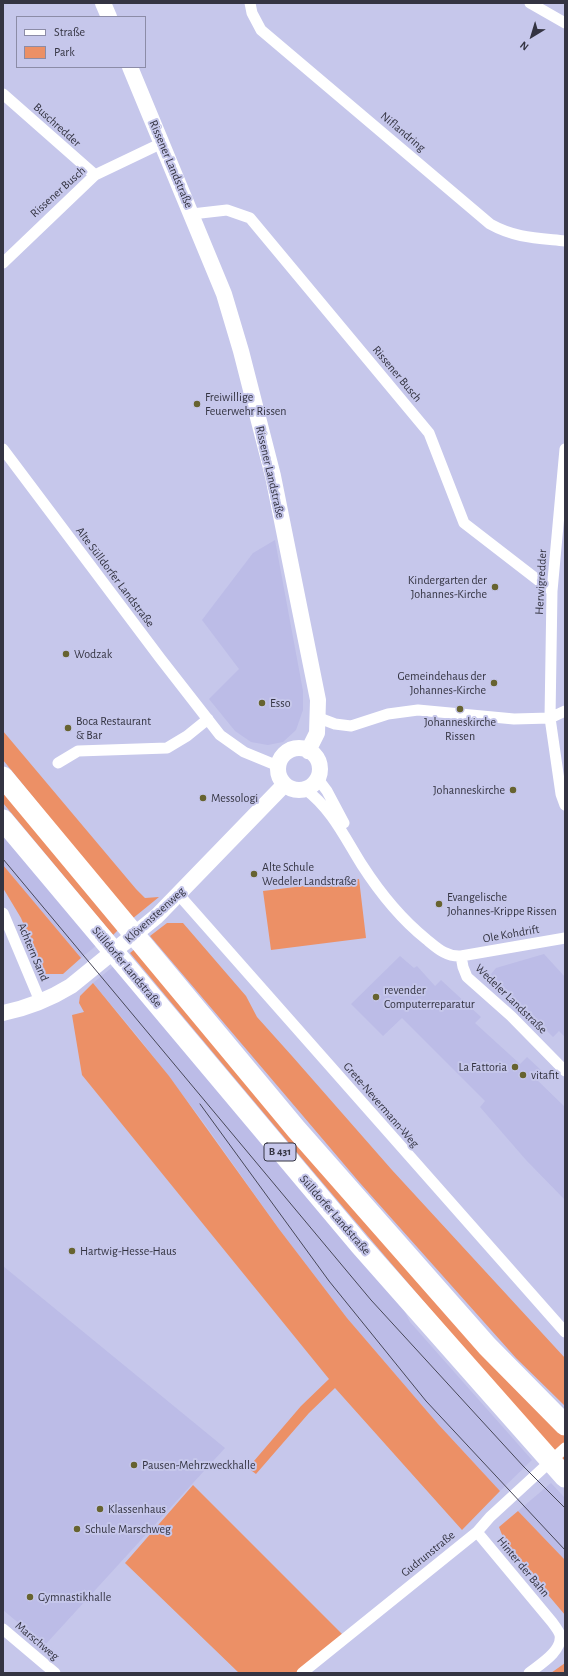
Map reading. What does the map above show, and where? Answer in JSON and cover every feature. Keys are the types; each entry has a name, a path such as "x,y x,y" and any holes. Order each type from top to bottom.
{"highway":[{"name":"B 431","path":"3,777 296,1129 487,1346 565,1425"},
{"name":"Sülldorfer Landstraße","path":"3,820 354,1238 565,1477"}],"street":[{"path":"103,3 109,16"},
{"name":"Niflandring","path":"250,3 252,13 261,30 490,224 519,236 565,241"},
{"path":"530,3 565,23"},
{"name":"Rissener Landstraße","path":"130,68 224,294 241,351 274,483 316,693 318,718 317,733 308,750"},
{"name":"Buschredder","path":"3,94 94,175"},
{"name":"Rissener Busch","path":"3,263 94,175 162,143"},
{"name":"Rissener Busch","path":"192,214 227,210 250,218 429,433 464,523 552,591"},
{"name":"Alte Sülldorfer Landstraße","path":"3,449 220,735 244,752 278,766"},
{"name":"Herwigredder","path":"565,449 552,591 550,718 561,794 565,805"},
{"path":"318,718 351,726 388,714 418,710 514,719 550,718 565,711"},
{"path":"58,762 78,751 167,748 187,736 208,719"},
{"path":"301,748 308,750 318,760 320,772 318,779 306,789 298,790 284,785 279,776 278,766 280,758 286,752 293,749 301,748"},
{"path":"318,779 340,814 350,843"},
{"name":"Klövensteenweg","path":"3,1013 26,1008 60,993 70,986 156,916 179,895 284,785"},
{"path":"306,789 324,805 350,843 380,892 408,924 443,952 452,956 461,956"},
{"name":"Grete-Nevermann-Weg","path":"179,895 565,1332"},
{"name":"Achtern Sand","path":"3,913 40,1002"},
{"name":"Ole Kohdrift","path":"461,956 565,938"},
{"name":"Wedeler Landstraße","path":"461,956 467,977 510,1016 565,1071"},
{"name":"Gudrunstraße","path":"302,1673 477,1532 490,1517 565,1448"},
{"name":"Hinter der Bahn","path":"477,1532 559,1632 560,1639 551,1655 529,1673"},
{"name":"Marschweg","path":"3,1629 55,1673"}],"shaded area":[{"path":"275,540 303,691 303,710 296,730 283,742 268,745 251,742 235,731 209,699 239,669 202,620 253,553"},
{"path":"3,836 97,945 81,958 3,865"},
{"path":"544,954 565,977 565,1037 559,1031 553,1037 522,1006 518,1009 500,991 491,974 496,968"},
{"path":"400,956 414,968 417,966 435,986 441,980 481,1017 475,1023 520,1064 527,1057 542,1071 535,1078 565,1107 565,1200 526,1160 480,1107 485,1101 402,1018 383,1036 351,1004"},
{"path":"115,965 401,1304 410,1322 532,1460 500,1491 438,1424 347,1318 279,1229 204,1123 139,1038 93,983"},
{"name":"Schule Marschweg","path":"3,1266 225,1448 45,1645 3,1610"},
{"path":"551,1483 565,1498 565,1560 518,1511"}],"green space":[{"path":"3,731 136,889 145,898 159,897 132,919 3,760"},
{"path":"3,790 119,929 113,935 3,803"},
{"path":"3,865 81,958 63,974 44,974 21,918 3,888"},
{"path":"359,879 366,938 271,950 263,891"},
{"path":"167,923 183,923 246,996 257,1017 392,1170 565,1358 565,1406 516,1358 360,1183 150,936"},
{"path":"136,948 565,1431 565,1464 237,1082 130,953"},
{"path":"93,983 169,1076 279,1229 347,1318 438,1424 500,1491 462,1530 335,1388 309,1413 256,1474 248,1468 301,1406 329,1379 82,1075 72,1015 84,1012 79,1003 80,996"},
{"path":"193,1485 346,1638 302,1673 239,1673 125,1563"},
{"path":"518,1511 565,1560 565,1615 506,1545 499,1527"},
{"path":"565,1663 565,1673 551,1673"}],"tram line":[{"path":"3,859 371,1300 524,1467 565,1508"},
{"path":"200,1104 329,1281 426,1401 565,1550"}],"place":[{"name":"Freiwillige Feuerwehr Rissen","path":"197,404"},
{"name":"Kindergarten der Johannes-Kirche","path":"495,587"},
{"name":"Wodzak","path":"66,654"},
{"name":"Gemeindehaus der Johannes-Kirche","path":"494,683"},
{"name":"Esso","path":"262,703"},
{"name":"Johanneskirche Rissen","path":"460,709"},
{"name":"Boca Restaurant & Bar","path":"68,728"},
{"name":"Johanneskirche","path":"513,790"},
{"name":"Messologi","path":"203,798"},
{"name":"Alte Schule Wedeler Landstraße","path":"254,874"},
{"name":"Evangelische Johannes-Krippe Rissen","path":"439,904"},
{"name":"revender Computerreparatur","path":"376,997"},
{"name":"La Fattoria","path":"515,1067"},
{"name":"vitafit","path":"523,1075"},
{"name":"Hartwig-Hesse-Haus","path":"72,1251"},
{"name":"Pausen-Mehrzweckhalle","path":"134,1465"},
{"name":"Klassenhaus","path":"100,1509"},
{"name":"Schule Marschweg","path":"77,1529"},
{"name":"Gymnastikhalle","path":"30,1597"}]}
